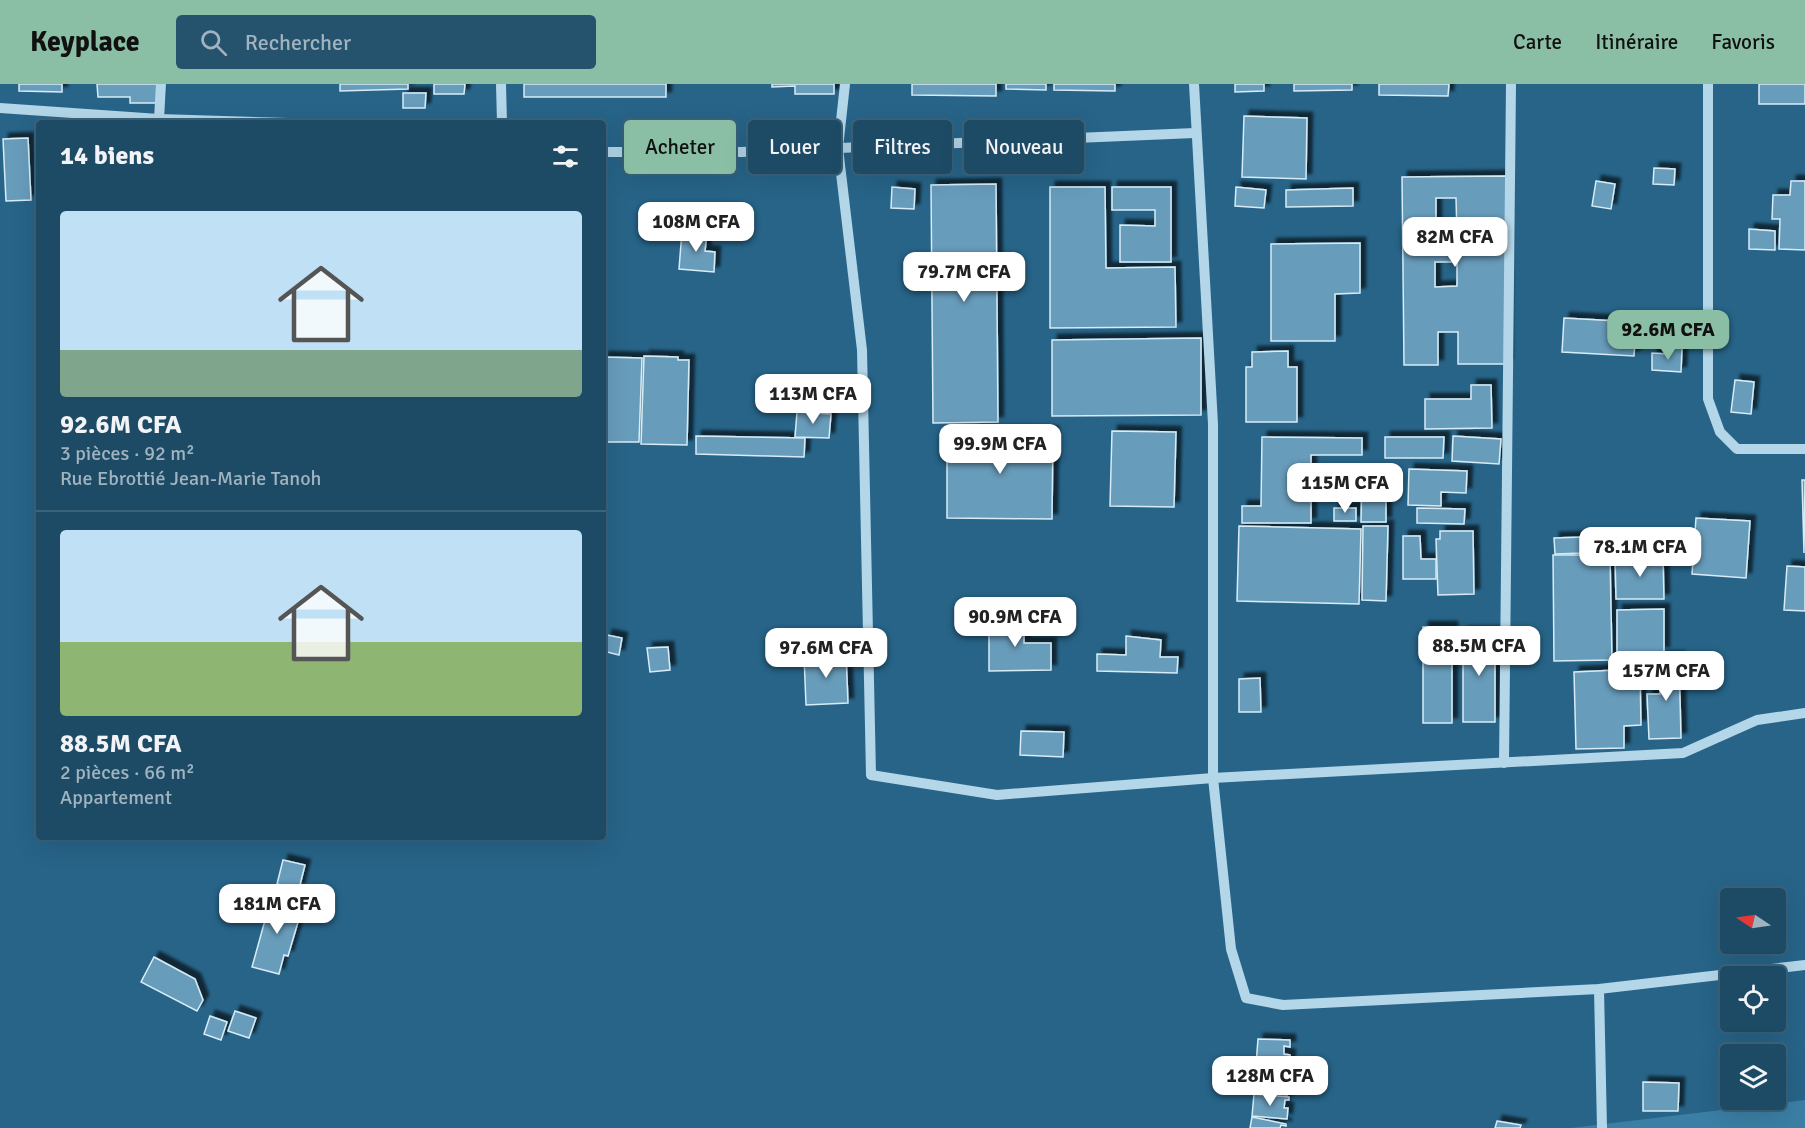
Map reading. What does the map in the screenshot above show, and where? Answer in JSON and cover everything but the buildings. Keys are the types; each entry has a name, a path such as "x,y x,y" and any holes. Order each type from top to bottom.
{"street":[{"path":"159,119 161,84"},
{"path":"501,84 502,120"},
{"path":"841,121 845,84"},
{"path":"1194,84 1213,424 1213,778 1231,949 1246,998 1283,1005 1599,988 1805,965"},
{"path":"1504,763 1511,84"},
{"path":"1708,84 1708,399 1720,432 1737,449 1805,450"},
{"path":"0,108 191,120"},
{"path":"841,148 1196,132"},
{"path":"606,152 748,152"},
{"path":"841,173 862,350 871,776 997,795 1213,778 1683,753 1757,720 1805,713"},
{"path":"1599,988 1602,1128"}],"shaded area":[{"path":"1805,1100 1805,1128 1571,1128 1721,1110 1786,1110 1786,1102"}]}
